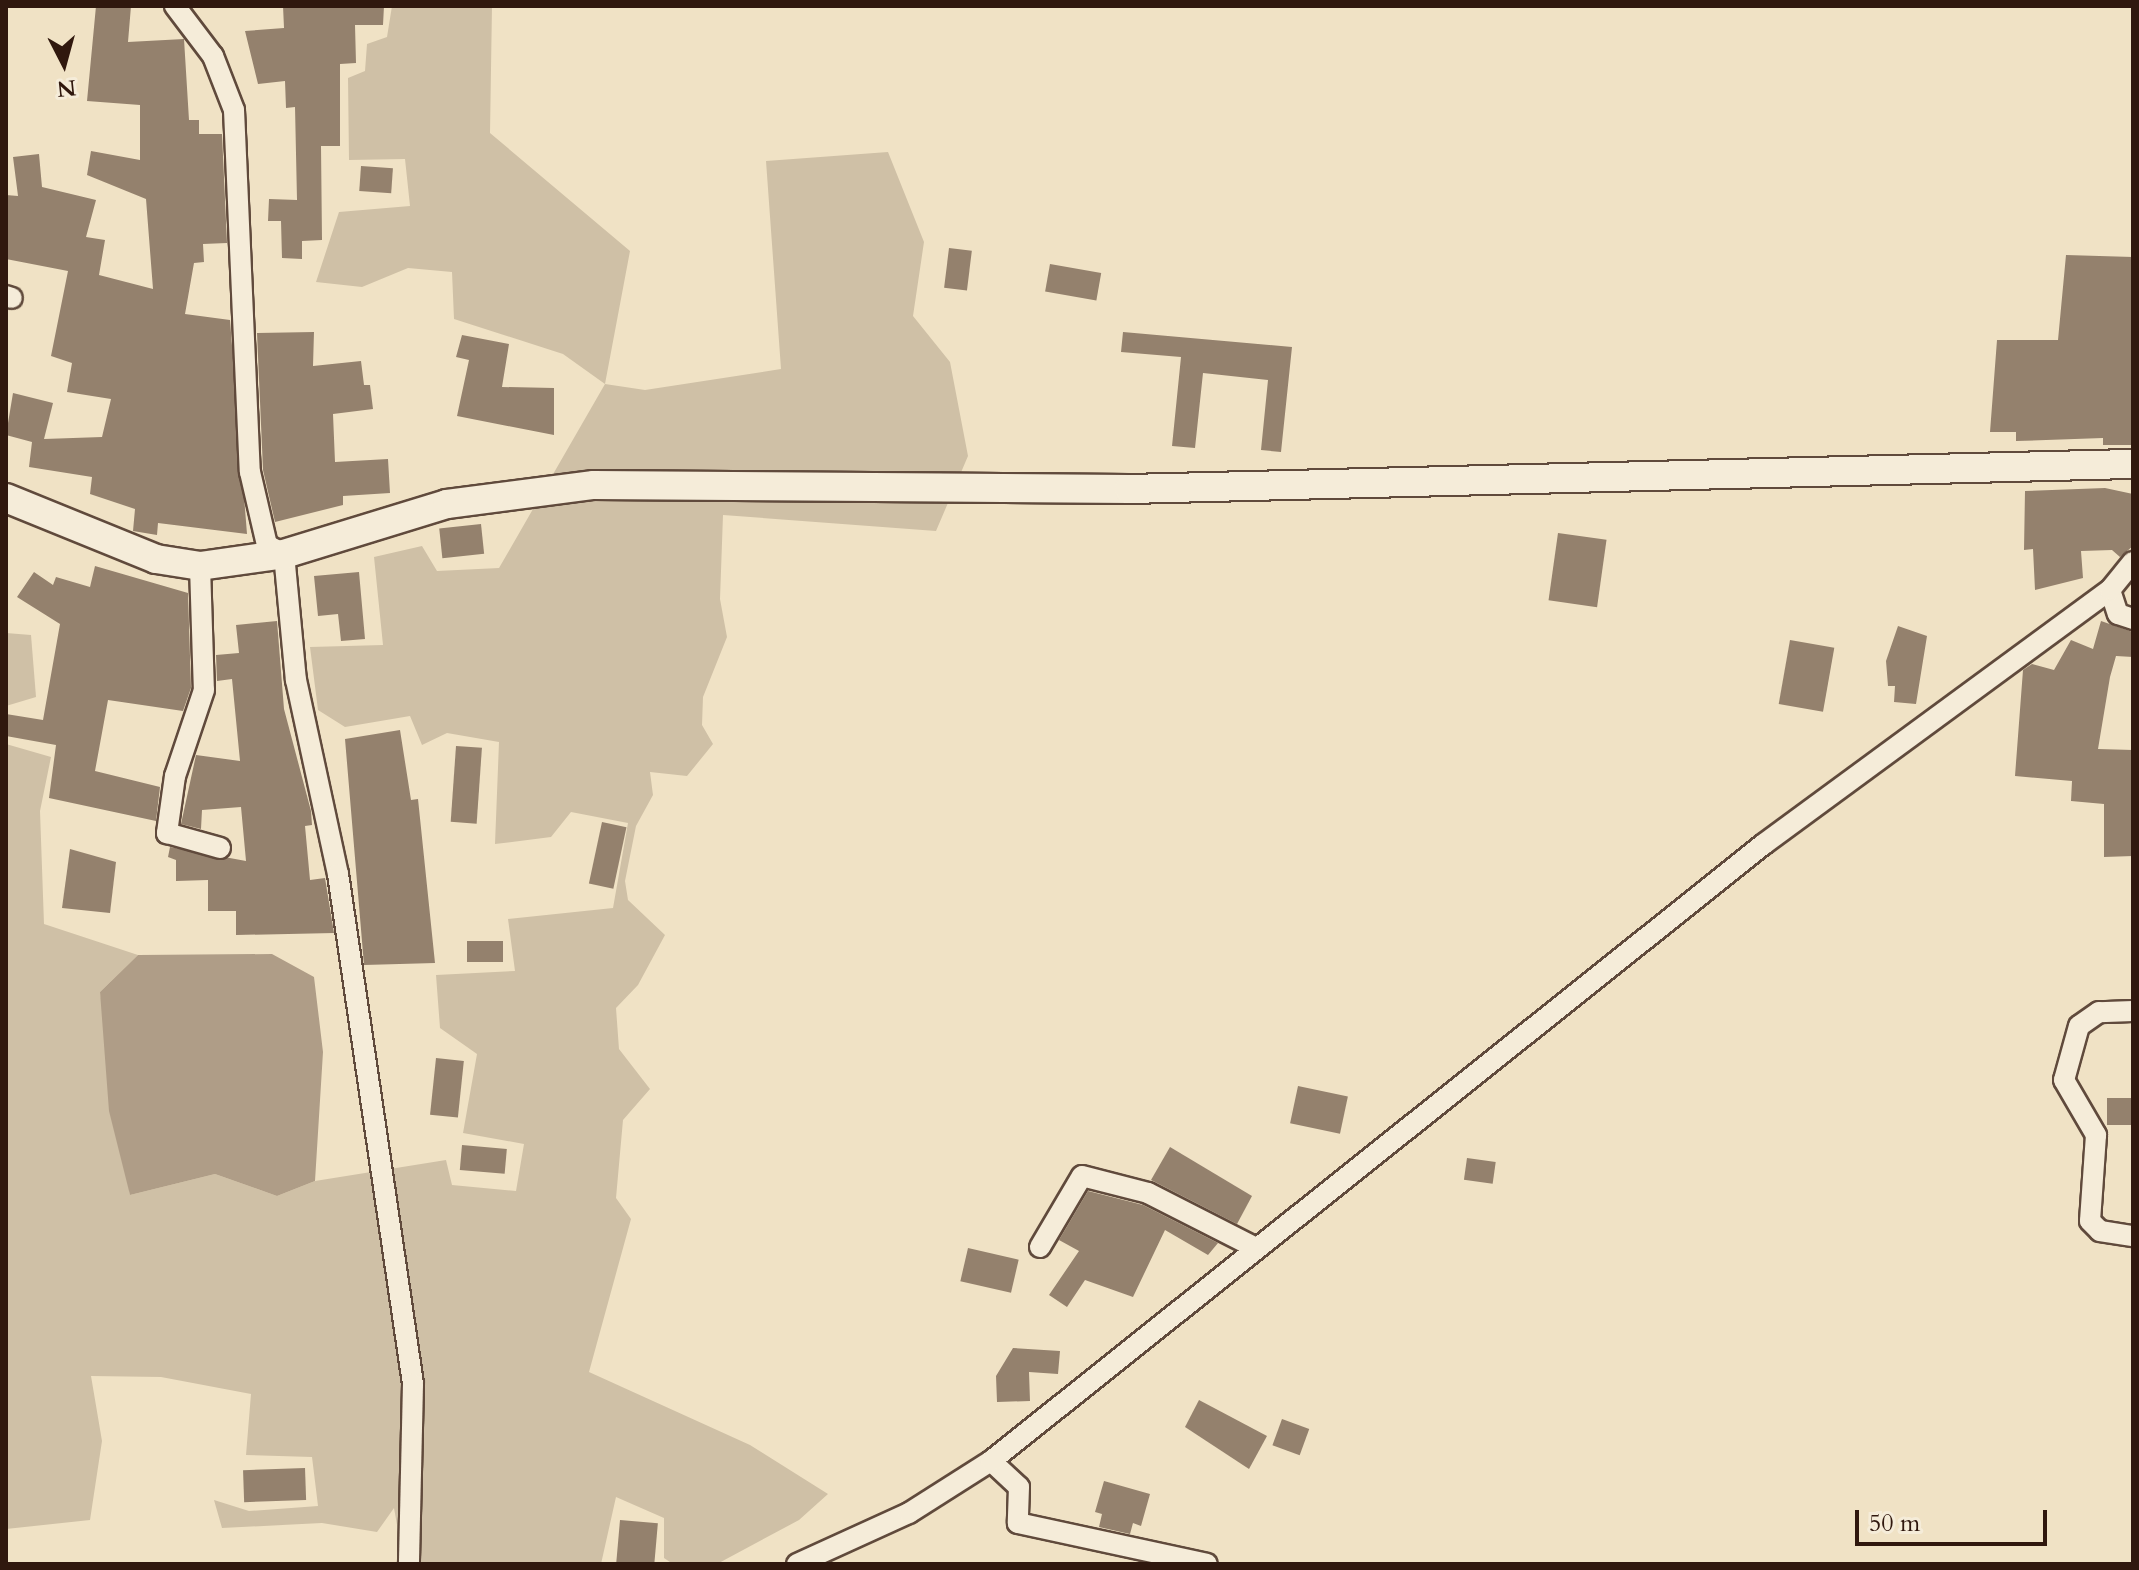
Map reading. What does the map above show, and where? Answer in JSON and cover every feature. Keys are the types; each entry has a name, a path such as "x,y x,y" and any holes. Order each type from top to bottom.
{"main road":[{"path":"6,498 156,559 200,566 284,554 447,504 594,485 1129,489 2133,464"}],"street":[{"path":"175,6 213,56 234,110 250,472 267,545 284,554 296,680 338,874 413,1384 409,1564"},
{"path":"797,1564 909,1513 991,1461 1764,844 2110,590 2133,562"},
{"path":"200,566 204,690 175,776 167,833 220,848"},
{"path":"2110,590 2118,614 2133,619"},
{"path":"2133,1011 2099,1012 2079,1026 2064,1080 2096,1135 2090,1221 2100,1231 2133,1236"},
{"path":"1040,1247 1082,1176 1148,1193 1256,1248"},
{"path":"991,1461 1019,1487 1018,1523 1207,1564"}],"shaded area":[{"path":"392,6 492,6 490,133 630,251 605,384 563,354 454,319 452,272 408,268 362,287 316,282 339,212 410,206 405,159 349,160 348,78 365,71 367,44 387,37"},
{"path":"888,152 924,242 913,316 950,362 968,456 936,531 723,515 720,599 727,637 703,697 702,725 713,744 687,776 650,772 653,795 636,826 625,881 628,900 665,935 638,985 616,1008 619,1049 650,1089 623,1120 616,1198 631,1219 589,1372 750,1445 828,1494 799,1520 717,1564 673,1564 664,1558 664,1518 616,1497 601,1564 404,1564 394,1508 377,1532 322,1523 222,1528 214,1500 249,1511 318,1506 312,1457 246,1455 251,1394 161,1377 91,1376 102,1441 90,1520 6,1529 6,744 51,757 40,811 44,924 138,955 100,992 130,1195 215,1174 277,1196 315,1181 446,1160 452,1185 516,1191 524,1144 463,1133 477,1054 440,1028 436,975 515,971 508,919 613,908 628,823 571,812 551,837 495,844 499,742 447,733 422,745 410,716 345,727 318,710 310,647 383,645 374,557 422,546 437,571 499,568 605,384 645,390 781,369 766,161"},
{"path":"6,633 31,635 36,697 6,706"},
{"path":"272,954 314,977 323,1052 315,1181 277,1196 215,1174 130,1195 109,1111 100,992 138,955"}],"building":[{"path":"96,6 131,6 128,42 184,39 189,120 199,120 199,134 222,134 227,243 203,244 204,262 194,263 185,314 230,320 247,534 158,523 157,535 133,531 135,509 90,494 92,477 29,467 32,442 6,435 13,393 53,403 44,439 102,437 111,399 67,392 72,363 51,356 68,271 6,259 6,195 18,196 13,157 39,154 42,187 96,200 86,237 105,240 99,275 153,289 146,199 87,175 91,151 140,160 140,105 87,101"},
{"path":"283,6 384,6 383,25 355,25 356,63 340,64 340,146 321,146 322,240 302,241 302,259 282,258 281,221 268,221 269,199 297,200 295,107 286,108 285,81 258,84 245,31 284,28"},
{"path":"361,166 393,168 391,193 359,191"},
{"path":"949,248 972,251 967,291 944,288"},
{"path":"2066,255 2133,257 2133,445 2103,445 2103,438 2016,441 2016,432 1990,432 1997,340 2058,340"},
{"path":"1050,264 1101,273 1096,301 1045,292"},
{"path":"314,332 313,366 361,361 364,385 370,385 373,409 333,414 335,462 388,459 390,493 343,496 343,505 275,522 263,470 257,333"},
{"path":"1123,332 1292,347 1281,452 1261,450 1268,380 1203,373 1195,448 1172,446 1181,357 1121,352"},
{"path":"462,335 509,344 502,387 554,388 554,435 457,416 469,360 456,357"},
{"path":"2105,488 2133,494 2133,546 2120,557 2112,550 2081,551 2083,578 2035,590 2033,549 2024,550 2025,491"},
{"path":"481,524 484,554 442,558 439,528"},
{"path":"1558,533 1607,540 1597,607 1549,600"},
{"path":"95,566 188,593 191,688 183,711 108,700 95,771 160,787 156,821 49,798 56,745 6,736 6,714 43,720 60,624 17,597 34,572 53,585 56,577 90,587"},
{"path":"359,572 365,639 341,641 338,614 318,616 314,576"},
{"path":"277,621 284,709 311,811 312,825 305,826 310,880 325,878 334,933 236,935 236,911 208,911 208,880 176,881 176,860 168,857 170,847 246,861 241,807 202,810 201,829 181,824 196,755 240,761 232,679 217,681 216,655 239,653 236,625"},
{"path":"2101,621 2133,632 2133,657 2116,656 2098,749 2133,750 2133,856 2104,857 2104,804 2071,801 2072,781 2015,776 2023,670 2032,664 2054,670 2071,640 2093,649"},
{"path":"1898,626 1927,636 1916,704 1894,702 1895,686 1888,686 1886,661"},
{"path":"1790,640 1834,648 1823,712 1779,704"},
{"path":"400,730 411,800 418,799 435,963 364,965 345,739"},
{"path":"456,746 482,748 477,824 451,822"},
{"path":"602,822 626,827 613,889 589,884"},
{"path":"70,849 116,862 110,913 62,908"},
{"path":"467,941 503,941 503,962 467,962"},
{"path":"436,1058 464,1061 458,1118 430,1115"},
{"path":"1298,1086 1348,1097 1340,1134 1290,1123"},
{"path":"2107,1098 2133,1098 2133,1125 2107,1125"},
{"path":"462,1145 507,1149 505,1174 460,1170"},
{"path":"1170,1147 1252,1196 1237,1224 1151,1180"},
{"path":"1467,1158 1496,1162 1493,1184 1464,1180"},
{"path":"1088,1191 1143,1205 1218,1243 1208,1255 1165,1230 1133,1297 1085,1280 1067,1307 1049,1295 1079,1251 1059,1240"},
{"path":"968,1248 1019,1260 1011,1293 960,1281"},
{"path":"1013,1348 1060,1351 1058,1374 1029,1372 1030,1401 997,1402 996,1376"},
{"path":"1199,1400 1267,1436 1249,1469 1185,1427"},
{"path":"1282,1419 1309,1429 1300,1455 1272,1445"},
{"path":"305,1468 306,1500 244,1502 243,1470"},
{"path":"1104,1481 1150,1494 1141,1526 1133,1523 1130,1534 1099,1527 1102,1514 1095,1512"},
{"path":"620,1520 658,1523 654,1564 616,1564"}]}
